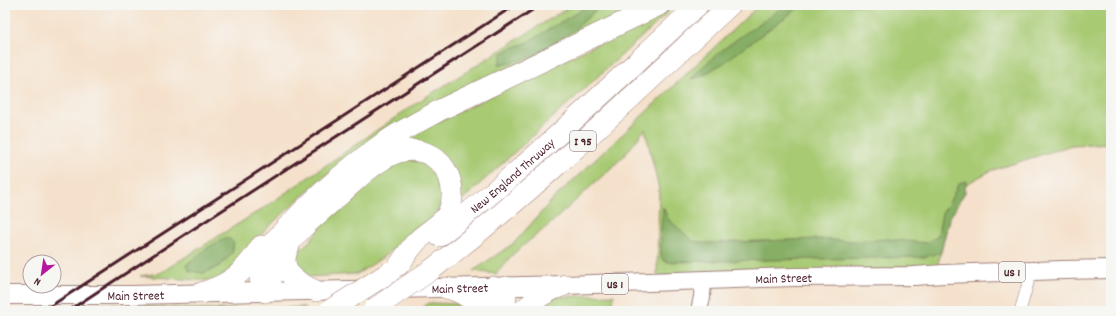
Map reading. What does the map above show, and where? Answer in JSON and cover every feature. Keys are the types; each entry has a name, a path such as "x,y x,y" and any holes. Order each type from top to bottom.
{"highway":[{"path":"394,268 416,242 442,221 447,214 452,199 452,184 450,177 443,166 435,158 415,150 396,152 384,158 367,171 311,221 292,240 281,255 271,283 265,292 259,276 260,264 264,254 274,240 320,195 370,152 418,122 458,101 659,5"},
{"name":"New England Thruway","path":"329,311 394,268 454,225 554,138 698,5"},
{"name":"New England Thruway","path":"373,310 431,270 486,228 550,172 730,5"},
{"path":"201,293 224,285 239,274 250,263 270,236 320,195"},
{"path":"292,240 285,255 287,269 296,280 316,291"},
{"path":"522,311 534,300 565,286"},
{"path":"488,311 499,287"},
{"path":"499,287 505,311"},
{"path":"446,288 469,298 478,311"}],"main road":[{"name":"US 1","path":"1026,271 1111,269"},
{"name":"Main Street","path":"5,295 131,295 565,286 793,277 914,276 1026,271"}],"street":[{"path":"1020,311 1030,276 1026,271"},
{"path":"699,311 703,280"}],"green space":[{"path":"572,5 641,5 382,133 321,179 265,230 246,259 216,280 140,276 160,273 265,207 415,104"},
{"path":"589,5 607,5 596,10 573,31 533,56 506,64 499,64 502,53 526,43"},
{"path":"759,5 1111,5 1111,143 1072,145 990,171 965,185 965,192 949,219 936,272 657,276 659,189 645,129 624,156 550,224 514,253 496,274 473,271 514,243 554,198"},
{"path":"785,5 802,5 722,64 700,77 691,79 712,58"},
{"path":"667,10 669,12 461,201 459,186 401,140"},
{"path":"409,159 422,163 439,179 445,193 437,213 421,230 357,274 307,277 299,270 296,262 298,251 310,241 330,214 393,163"},
{"path":"966,181 965,192 949,219 941,252 926,257 667,262 661,258 663,207 668,219 693,241 705,243 817,239 850,241 888,239 926,243 938,236 942,213 948,205 959,183"},
{"path":"225,238 230,239 234,243 232,253 220,266 204,273 189,271 186,265 207,248"},
{"path":"614,295 612,308 596,311 529,311 550,297"},
{"path":"428,303 464,304 472,311 418,311"},
{"path":"101,304 197,309 305,307 300,311 91,311"}],"railway":[{"path":"43,311 515,5"},
{"path":"68,311 540,5"}]}
